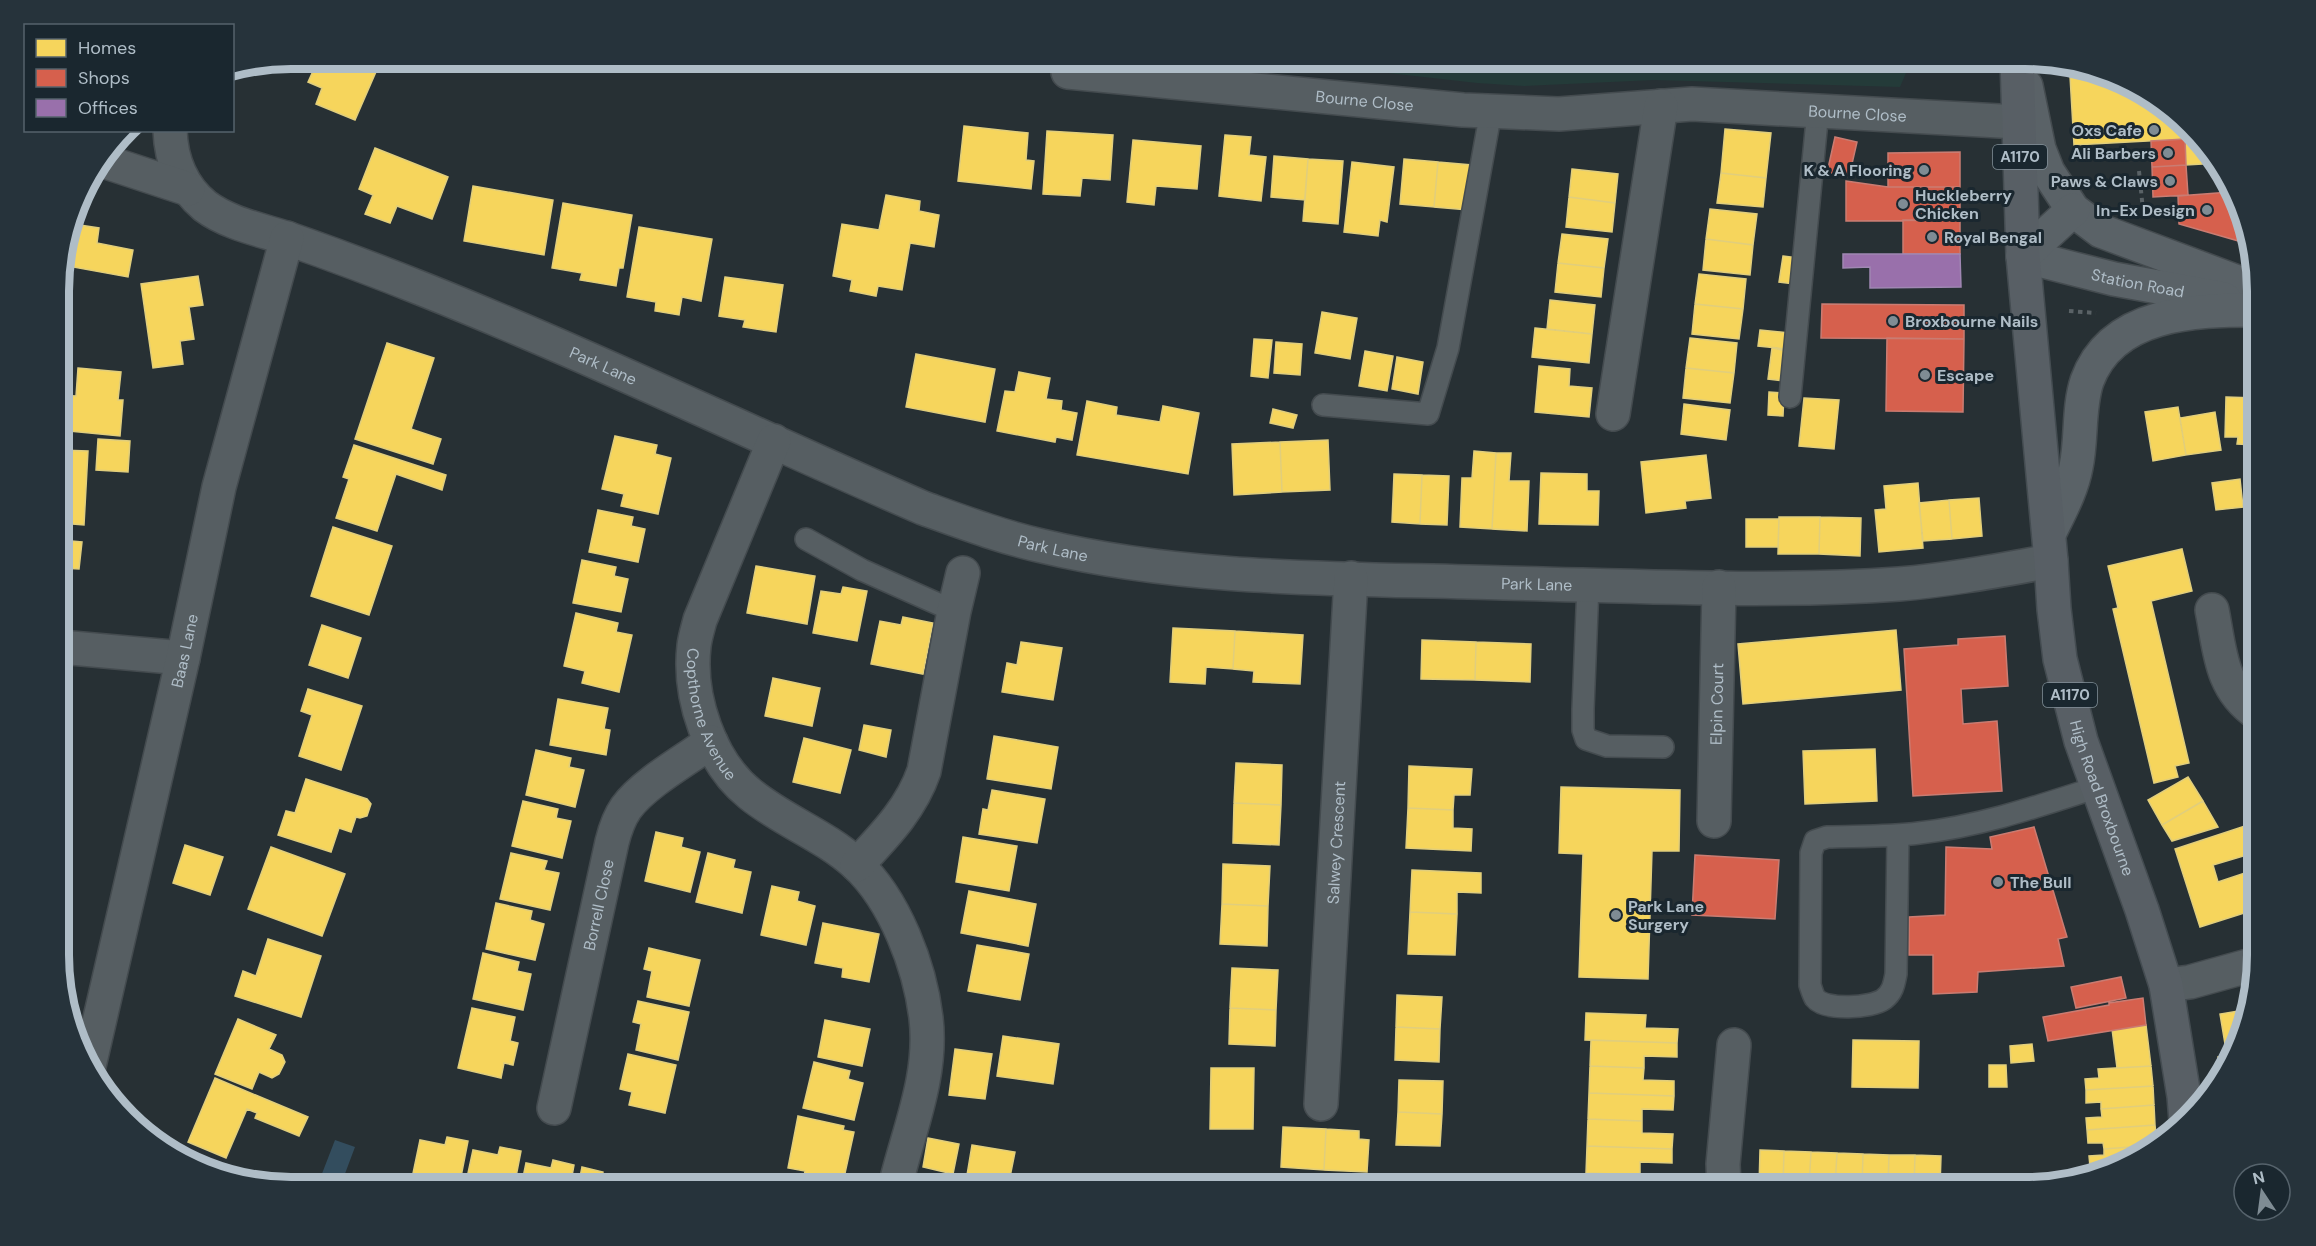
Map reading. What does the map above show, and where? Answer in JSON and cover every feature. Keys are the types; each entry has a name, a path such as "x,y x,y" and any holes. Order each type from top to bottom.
{"main road":[{"name":"A1170","path":"2018,69 2023,256"},
{"path":"2021,69 2039,148 2048,172 2073,210 2101,231 2247,286"},
{"path":"2023,256 2073,210"},
{"name":"Station Road","path":"2023,256 2129,282 2247,302"},
{"name":"High Road Broxbourne","path":"2023,256 2060,659 2081,741 2142,910 2166,986 2185,1109"},
{"path":"2050,548 2076,469 2082,407 2088,380 2110,345 2142,324 2162,318 2194,312 2247,310"}],"street":[{"name":"Bourne Close","path":"1068,72 1491,111 1569,114 1692,104 2018,122"},
{"path":"1613,414 1661,106"},
{"name":"Park Lane","path":"170,132 177,170 188,189 206,206 228,219 372,268 459,303 566,348 923,508 976,527 1042,546 1160,566 1257,574 1588,585 1798,588 1899,584 1958,577 2050,548"},
{"path":"109,163 188,189"},
{"name":"Baas Lane","path":"92,1053 183,658 219,487 287,238"},
{"name":"Copthorne Avenue","path":"774,441 700,620 694,646 693,670 696,691 711,742 727,770 749,793 779,814 834,846 857,865 881,895 910,954 920,983 927,1021 927,1054 921,1090 898,1177"},
{"path":"857,865 891,829 917,791 924,771 963,573"},
{"name":"Salwey Crescent","path":"1321,1104 1351,578"},
{"name":"Elpin Court","path":"1714,821 1719,587"},
{"path":"2212,609 2227,680 2242,703 2247,706"},
{"path":"69,648 183,658"},
{"name":"Borrell Close","path":"554,1108 618,823 626,807 641,792 711,742"},
{"path":"2166,986 2247,966"},
{"path":"1724,1177 1734,1045"}],"lane":[{"path":"1790,397 1818,110"},
{"path":"1323,405 1428,414 1448,348 1491,111"},
{"path":"806,539 862,570 954,610"},
{"path":"1588,585 1583,709 1583,730 1586,739 1607,746 1664,747"},
{"path":"1898,835 1896,974 1893,989 1883,999 1868,1005 1826,1006 1815,998 1810,985 1811,853 1815,841 1827,837 1898,835 1941,830 2038,807 2098,787"}],"path":[{"path":"2139,171 2144,219"},
{"path":"2069,311 2097,313"}],"green space":[{"path":"1352,69 1907,69 1900,87 1654,80 1524,86"}],"water":[{"path":"335,1140 355,1147 344,1177 321,1177"}],"building: Homes":[{"path":"314,69 377,69 355,120 316,104 322,88 308,82"},
{"path":"2070,76 2078,76 2097,81 2149,106 2172,124 2207,164 2186,165 2185,139 2074,145"},
{"path":"964,126 1028,133 1026,160 1034,161 1031,189 958,181"},
{"path":"1725,129 1771,133 1766,178 1721,173"},
{"path":"1047,131 1113,135 1110,180 1082,178 1080,196 1043,194"},
{"path":"1225,135 1251,137 1249,155 1266,157 1261,201 1219,196"},
{"path":"1133,140 1201,146 1197,189 1156,186 1154,205 1127,202"},
{"path":"375,148 448,177 432,219 397,206 390,223 365,214 373,195 359,189"},
{"path":"1274,156 1308,159 1305,200 1271,197"},
{"path":"1308,159 1343,161 1338,224 1303,221"},
{"path":"1404,159 1438,162 1434,207 1400,204"},
{"path":"1352,162 1394,167 1387,222 1380,220 1378,236 1344,232"},
{"path":"1438,162 1472,165 1468,210 1434,207"},
{"path":"1572,169 1618,174 1615,203 1569,197"},
{"path":"1721,173 1766,178 1763,207 1717,203"},
{"path":"473,186 553,200 544,255 464,241"},
{"path":"886,195 920,201 919,211 939,215 934,247 910,243 902,290 878,286 876,296 850,291 852,280 833,276 842,224 879,230"},
{"path":"1569,197 1615,203 1612,232 1566,227"},
{"path":"563,203 632,215 623,268 619,268 616,286 580,280 582,273 552,268"},
{"path":"1710,209 1757,214 1753,245 1706,239"},
{"path":"79,225 99,228 97,243 133,250 128,277 70,267"},
{"path":"639,227 712,239 701,301 682,297 679,315 655,311 656,302 627,297"},
{"path":"1562,234 1608,239 1604,268 1558,263"},
{"path":"1706,239 1753,245 1750,275 1703,270"},
{"path":"1783,256 1798,258 1794,284 1779,282"},
{"path":"1558,263 1604,268 1601,297 1555,292"},
{"path":"1699,274 1746,279 1743,309 1695,304"},
{"path":"198,276 203,305 189,307 194,339 180,341 183,364 153,368 141,284"},
{"path":"725,277 783,285 776,332 743,327 745,320 719,316"},
{"path":"1550,300 1595,305 1592,334 1547,329"},
{"path":"1695,304 1743,309 1739,339 1692,334"},
{"path":"1322,312 1357,318 1350,359 1315,353"},
{"path":"1535,328 1592,334 1589,363 1532,357"},
{"path":"1760,330 1789,333 1786,349 1758,346"},
{"path":"1690,338 1737,343 1734,373 1686,368"},
{"path":"1254,339 1272,340 1268,378 1251,376"},
{"path":"1276,342 1302,344 1300,375 1274,373"},
{"path":"387,343 434,358 411,429 441,439 433,464 355,439"},
{"path":"1772,348 1788,351 1784,381 1768,379"},
{"path":"1365,351 1393,356 1387,391 1359,386"},
{"path":"916,354 995,369 985,422 906,407"},
{"path":"1397,357 1423,362 1418,394 1392,389"},
{"path":"1539,366 1570,369 1569,386 1592,388 1589,417 1535,412"},
{"path":"78,368 121,372 118,400 123,400 120,436 69,431 69,396 76,396"},
{"path":"1686,368 1734,373 1730,403 1683,398"},
{"path":"1019,372 1050,378 1046,399 1062,401 1061,410 1077,413 1072,440 1056,437 1055,442 997,431 1005,391 1015,392"},
{"path":"1769,392 1784,393 1783,416 1768,415"},
{"path":"2226,397 2247,398 2247,445 2237,444 2238,437 2225,437"},
{"path":"1804,398 1839,400 1834,449 1799,446"},
{"path":"1087,401 1117,407 1116,415 1160,422 1163,406 1199,413 1188,474 1077,455"},
{"path":"1684,404 1730,410 1726,440 1681,434"},
{"path":"2178,407 2186,455 2153,461 2145,412"},
{"path":"1273,409 1297,415 1293,428 1270,423"},
{"path":"2215,412 2221,450 2186,455 2180,418"},
{"path":"615,436 657,445 655,454 671,458 658,514 621,506 624,494 602,489"},
{"path":"98,439 130,441 128,472 96,470"},
{"path":"1328,440 1330,490 1282,492 1280,442"},
{"path":"1280,442 1282,492 1234,495 1232,444"},
{"path":"354,445 446,475 442,490 396,474 377,531 336,518 349,479 343,477"},
{"path":"69,450 88,451 84,525 69,524"},
{"path":"1474,451 1496,453 1492,529 1460,527 1462,478 1472,478"},
{"path":"1496,453 1511,453 1509,481 1529,481 1527,531 1492,529"},
{"path":"1706,455 1711,498 1685,501 1686,508 1646,513 1641,462"},
{"path":"1541,473 1587,474 1587,491 1599,491 1598,525 1539,524"},
{"path":"1394,474 1422,475 1420,524 1392,522"},
{"path":"1422,475 1449,476 1447,525 1420,524"},
{"path":"2240,479 2243,507 2216,510 2212,483"},
{"path":"1918,483 1923,548 1879,552 1875,510 1886,509 1884,486"},
{"path":"1979,498 1982,536 1952,539 1949,500"},
{"path":"1949,500 1952,539 1923,541 1919,503"},
{"path":"598,510 633,517 631,526 645,529 638,562 589,552"},
{"path":"1779,517 1820,517 1819,554 1778,554"},
{"path":"1820,517 1861,518 1860,556 1819,554"},
{"path":"1746,519 1779,519 1778,547 1746,547"},
{"path":"333,527 392,546 369,615 311,596"},
{"path":"69,541 82,542 79,569 69,568"},
{"path":"2182,549 2192,591 2151,601 2189,763 2175,766 2178,777 2154,783 2113,609 2118,608 2108,566"},
{"path":"582,560 616,567 614,576 628,579 621,612 573,603"},
{"path":"756,566 815,576 807,624 747,613"},
{"path":"843,587 867,591 857,641 813,633 821,591 841,594"},
{"path":"576,613 618,623 616,632 632,635 619,692 582,683 585,671 564,666"},
{"path":"903,617 933,623 923,674 871,664 880,621 901,625"},
{"path":"322,625 361,638 348,678 309,665"},
{"path":"1173,628 1235,631 1233,669 1206,667 1205,684 1170,682"},
{"path":"1896,630 1901,690 1743,704 1738,644"},
{"path":"1235,631 1303,635 1300,684 1253,682 1254,671 1233,669"},
{"path":"1422,640 1476,642 1475,680 1421,679"},
{"path":"1021,642 1062,648 1053,700 1002,692 1007,663 1017,665"},
{"path":"1476,642 1531,644 1530,682 1475,680"},
{"path":"773,678 820,688 812,726 765,716"},
{"path":"308,689 362,706 341,770 299,756 312,715 301,711"},
{"path":"558,699 608,708 604,729 610,730 606,755 550,745"},
{"path":"864,725 891,730 886,757 859,750"},
{"path":"994,736 1058,747 1051,789 987,779"},
{"path":"804,738 851,750 840,793 793,782"},
{"path":"1875,749 1877,801 1805,804 1803,751"},
{"path":"536,750 571,758 569,767 584,770 575,807 526,795"},
{"path":"1236,763 1282,765 1281,805 1234,803"},
{"path":"1409,766 1472,769 1470,795 1454,795 1453,810 1408,808"},
{"path":"69,769 72,769 69,797"},
{"path":"2188,777 2203,801 2162,825 2148,800"},
{"path":"306,779 367,799 371,804 367,816 356,817 351,832 339,828 331,852 278,835 286,811 295,813"},
{"name":"Park Lane Surgery","path":"1561,787 1680,790 1679,851 1652,851 1648,979 1579,977 1583,854 1559,853"},
{"path":"992,790 1045,799 1037,843 979,834 983,809 988,810"},
{"path":"523,801 558,809 556,818 571,821 562,858 512,846"},
{"path":"2203,801 2218,827 2172,841 2162,825"},
{"path":"1234,803 1281,805 1279,845 1233,843"},
{"path":"1408,808 1453,810 1453,828 1472,829 1471,851 1406,848"},
{"path":"2247,825 2247,855 2213,865 2218,882 2247,872 2247,912 2200,927 2175,849"},
{"path":"656,832 683,838 681,847 700,852 690,892 645,881"},
{"path":"963,837 1017,846 1009,891 956,882"},
{"path":"185,845 223,857 210,895 173,883"},
{"path":"271,847 345,874 322,936 248,909"},
{"path":"511,853 547,861 544,870 559,873 550,910 500,899"},
{"path":"708,853 735,860 733,868 751,872 742,913 696,902"},
{"path":"1223,864 1270,866 1268,906 1222,904"},
{"path":"1412,870 1481,873 1481,893 1457,892 1457,914 1410,912"},
{"path":"772,886 799,892 797,901 815,906 806,945 761,935"},
{"path":"969,891 1036,904 1028,946 961,933"},
{"path":"496,903 532,911 530,920 544,924 535,960 486,949"},
{"path":"1222,904 1268,906 1267,946 1220,944"},
{"path":"1410,912 1457,914 1455,955 1408,954"},
{"path":"823,923 879,934 869,982 842,977 843,968 815,963"},
{"path":"268,939 321,956 301,1017 235,996 243,971 256,976"},
{"path":"977,945 1029,954 1020,1000 968,991"},
{"path":"649,948 700,960 689,1006 647,997 652,971 644,969"},
{"path":"483,953 519,962 517,971 531,974 523,1010 473,999"},
{"path":"1232,968 1278,970 1276,1010 1230,1008"},
{"path":"1397,995 1442,997 1440,1029 1396,1027"},
{"path":"638,1001 689,1012 678,1060 636,1050 641,1024 633,1022"},
{"path":"472,1008 515,1017 510,1041 518,1043 513,1065 504,1063 501,1078 458,1068"},
{"path":"1230,1008 1276,1010 1275,1046 1229,1044"},
{"path":"2240,1011 2226,1049 2220,1014"},
{"path":"1586,1013 1646,1015 1645,1028 1678,1029 1677,1043 1585,1040"},
{"path":"238,1019 276,1035 269,1049 282,1055 285,1062 279,1074 272,1078 259,1072 252,1089 215,1074"},
{"path":"825,1020 870,1029 862,1066 818,1057"},
{"path":"2146,1025 2151,1066 2117,1068 2112,1029"},
{"path":"1396,1027 1440,1029 1439,1062 1395,1060"},
{"path":"1003,1036 1059,1044 1053,1084 997,1076"},
{"path":"1591,1040 1677,1043 1677,1057 1644,1056 1644,1068 1590,1066"},
{"path":"1853,1040 1919,1041 1918,1088 1852,1087"},
{"path":"2032,1044 2034,1061 2011,1063 2010,1046"},
{"path":"955,1049 992,1054 985,1099 949,1095"},
{"path":"628,1054 676,1065 665,1113 629,1105 632,1092 620,1089"},
{"path":"814,1062 850,1071 848,1079 863,1083 854,1120 803,1108"},
{"path":"1989,1065 2006,1065 2007,1087 1989,1087"},
{"path":"1590,1066 1644,1068 1643,1080 1674,1081 1674,1096 1589,1093"},
{"path":"2151,1066 2153,1086 2086,1090 2085,1079 2099,1078 2098,1069"},
{"path":"1211,1068 1254,1068 1253,1129 1210,1129"},
{"path":"215,1078 308,1117 299,1136 255,1118 257,1113 247,1109 226,1158 188,1142"},
{"path":"1399,1080 1443,1081 1442,1114 1398,1112"},
{"path":"2153,1086 2154,1105 2101,1109 2101,1102 2086,1103 2086,1090"},
{"path":"1589,1093 1674,1096 1673,1110 1642,1109 1642,1121 1588,1119"},
{"path":"2154,1105 2155,1125 2087,1130 2086,1118 2102,1117 2101,1109"},
{"path":"1398,1112 1442,1114 1440,1146 1396,1145"},
{"path":"798,1116 844,1126 843,1130 854,1132 844,1177 804,1177 805,1171 788,1168"},
{"path":"1588,1119 1642,1121 1642,1133 1673,1134 1672,1149 1587,1146"},
{"path":"2155,1125 2156,1134 2137,1147 2104,1149 2103,1143 2088,1143 2087,1130"},
{"path":"1283,1127 1326,1129 1324,1170 1281,1167"},
{"path":"1326,1129 1359,1131 1359,1139 1369,1140 1367,1172 1324,1170"},
{"path":"447,1137 468,1141 461,1177 412,1177 420,1140 445,1145"},
{"path":"928,1138 959,1144 953,1174 923,1167"},
{"path":"174,1142 208,1161 193,1154"},
{"path":"972,1145 1015,1152 1010,1177 967,1177"},
{"path":"1587,1146 1672,1149 1672,1163 1640,1162 1640,1175 1586,1173"},
{"path":"500,1147 521,1151 516,1177 467,1177 473,1150 498,1155"},
{"path":"2137,1147 2090,1167 2089,1156 2104,1155 2104,1149"},
{"path":"1760,1150 1784,1151 1783,1177 1759,1177"},
{"path":"1784,1151 1811,1152 1810,1177 1783,1177"},
{"path":"1811,1152 1837,1153 1836,1177 1810,1177"},
{"path":"1837,1153 1863,1154 1862,1177 1836,1177"},
{"path":"1863,1154 1889,1155 1888,1177 1862,1177"},
{"path":"1889,1155 1915,1155 1914,1177 1888,1177"},
{"path":"1915,1155 1941,1156 1940,1177 1914,1177"},
{"path":"553,1160 574,1165 572,1177 523,1177 526,1163 551,1168"},
{"path":"582,1167 603,1172 602,1177 580,1177"},
{"path":"1586,1173 1640,1175 1640,1177 1586,1177"}],"building: Shops":[{"path":"1835,137 1857,142 1849,177 1827,173"},
{"name":"Ali Barbers","path":"2185,139 2186,165 2152,167 2151,141"},
{"name":"K & A Flooring","path":"1960,152 1960,187 1888,187 1888,153"},
{"name":"Paws & Claws","path":"2186,165 2188,195 2153,197 2152,167"},
{"name":"Huckleberry Chicken","path":"1846,181 1888,187 1960,187 1960,220 1846,221"},
{"name":"In-Ex Design","path":"2224,192 2242,242 2179,224 2178,196"},
{"name":"Royal Bengal","path":"1903,220 1960,220 1960,254 1903,254"},
{"name":"Broxbourne Nails","path":"1822,304 1964,305 1964,339 1821,338"},
{"name":"Escape","path":"1887,338 1964,339 1963,412 1886,411"},
{"path":"2005,636 2008,686 1961,689 1963,724 1997,721 2002,791 1913,796 1904,649 1958,645 1958,639"},
{"name":"The Bull","path":"2034,827 2067,937 2058,939 2064,966 1978,972 1977,992 1933,994 1933,955 1909,955 1909,917 1945,915 1946,847 1992,849 1990,837"},
{"path":"1695,855 1779,860 1775,919 1692,915"},
{"path":"2121,977 2126,998 2076,1008 2071,987"},
{"path":"2143,998 2146,1025 2048,1041 2043,1017"}],"building: Offices":[{"path":"1843,254 1960,254 1961,287 1870,288 1870,267 1843,268"}],"place":[{"name":"Oxs Cafe","path":"2154,130"},
{"name":"Ali Barbers","path":"2168,153"},
{"name":"K & A Flooring","path":"1924,170"},
{"name":"Paws & Claws","path":"2170,181"},
{"name":"Huckleberry Chicken","path":"1903,204"},
{"name":"In-Ex Design","path":"2207,210"},
{"name":"Royal Bengal","path":"1932,237"},
{"name":"Broxbourne Nails","path":"1893,321"},
{"name":"Escape","path":"1925,375"},
{"name":"The Bull","path":"1998,882"},
{"name":"Park Lane Surgery","path":"1616,915"}]}
